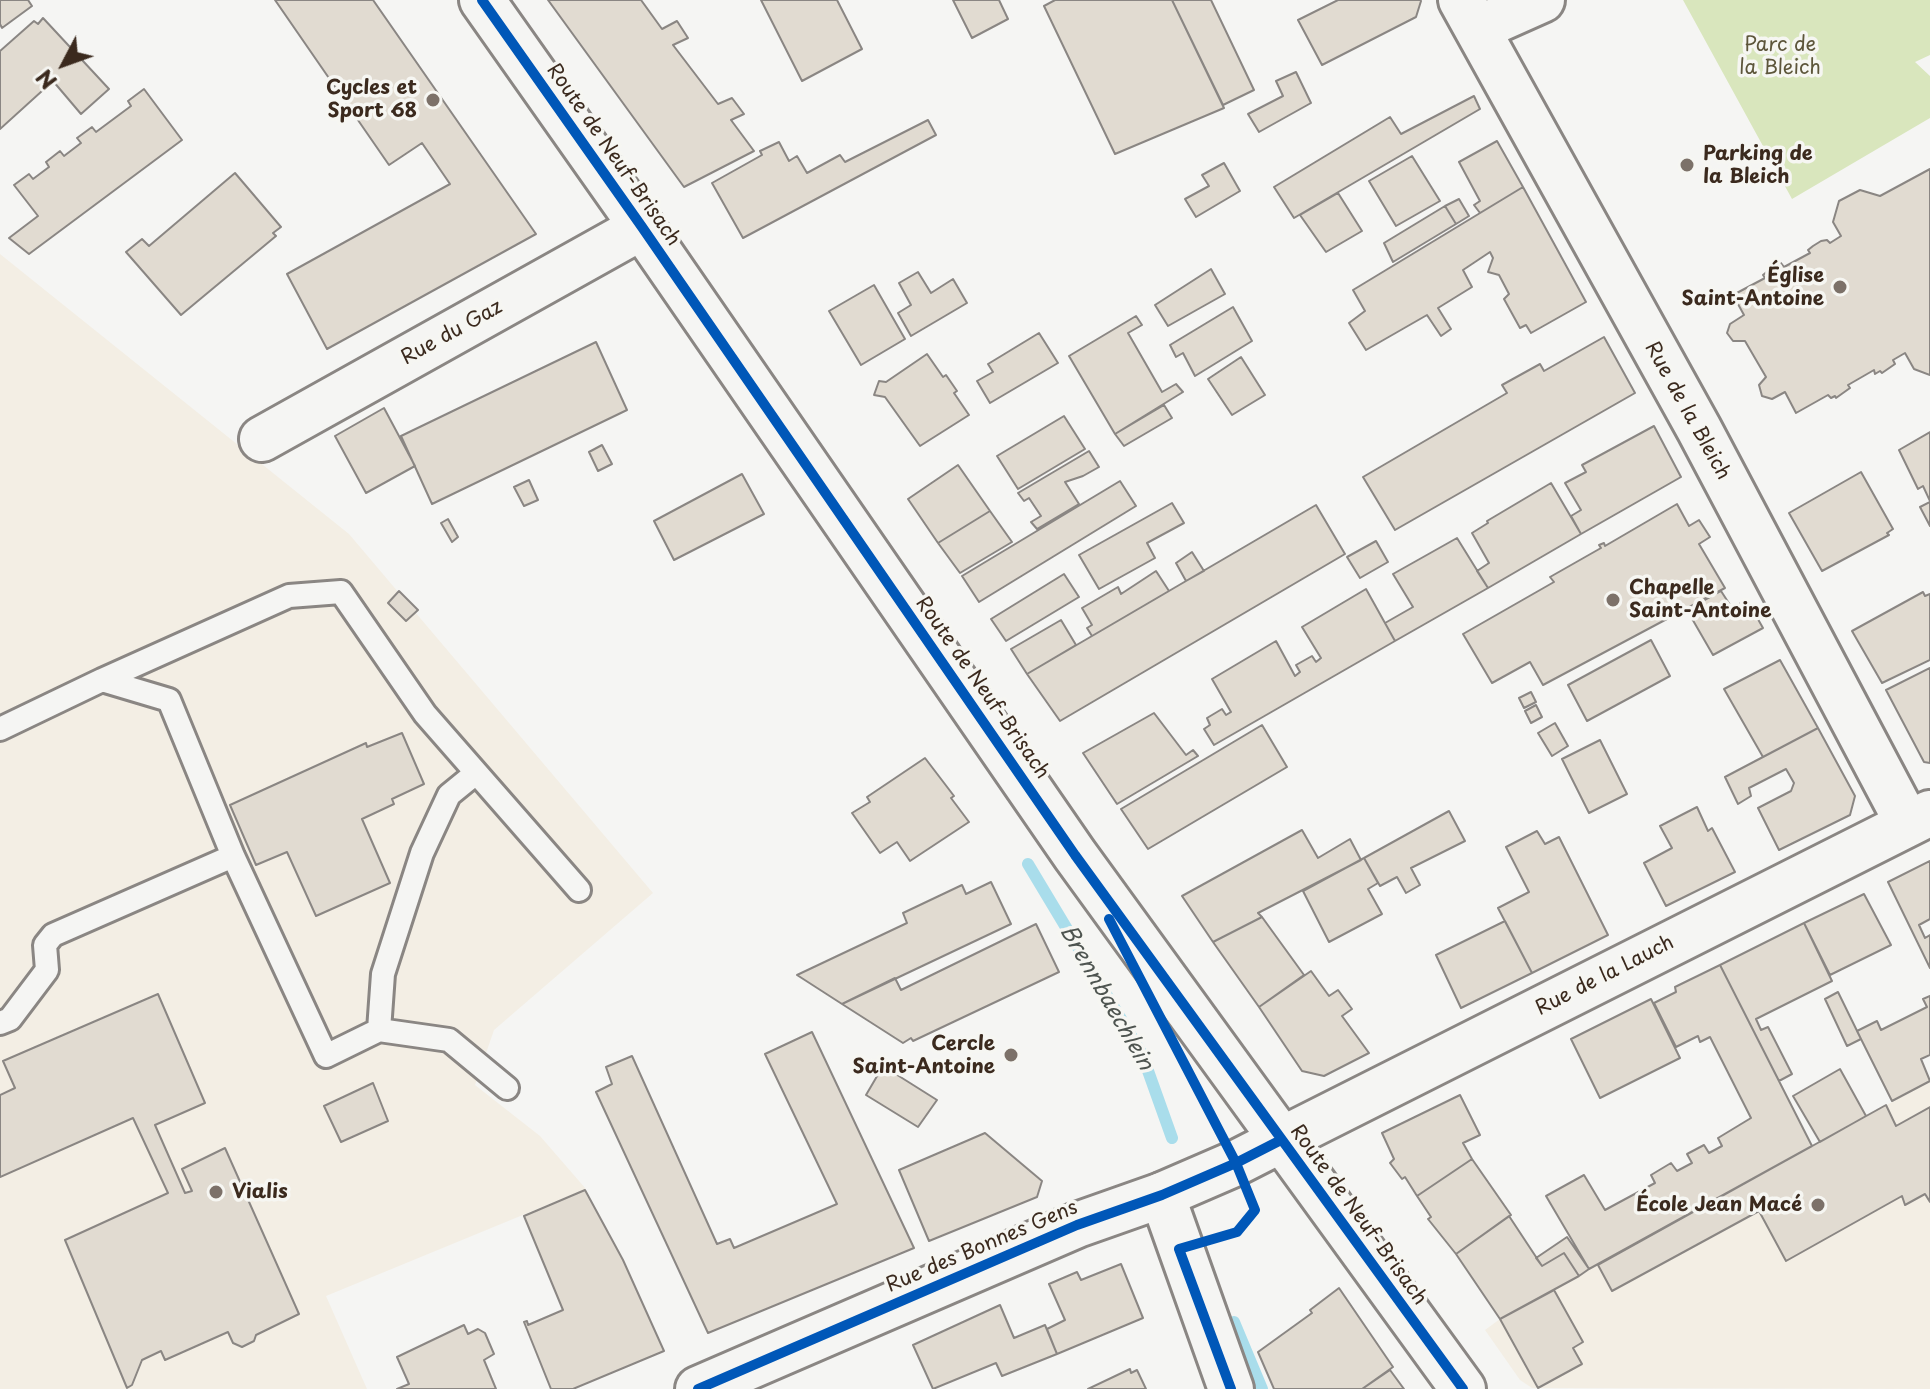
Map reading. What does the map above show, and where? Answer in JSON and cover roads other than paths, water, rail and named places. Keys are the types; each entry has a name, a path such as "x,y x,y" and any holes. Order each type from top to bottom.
{"street":[{"name":"Route de Neuf-Brisach","path":"482,0 1075,855 1463,1389"},
{"path":"1469,15 1542,0"},
{"name":"Rue de la Bleich","path":"1469,15 1919,818"},
{"name":"Rue du Gaz","path":"262,439 642,227"},
{"name":"Rue de la Lauch","path":"1281,1140 1919,818"},
{"name":"Rue des Bonnes Gens","path":"698,1389 1077,1225 1162,1195 1281,1140"},
{"path":"1162,1195 1231,1389"}],"lane":[{"path":"0,729 289,596 341,592 425,714 579,890"},
{"path":"102,680 169,700 233,856 326,1056 379,1030 449,1040 507,1088"},
{"path":"379,1030 383,974 422,853 449,795 476,773"},
{"path":"0,1023 10,1019 47,970 45,945 53,935 233,856"}],"waterway":[{"name":"Brennbaechlein","path":"1028,864 1142,1054 1172,1138"},
{"name":"Brennbaechlein","path":"1234,1322 1262,1389"}],"place":[{"name":"Cycles et Sport 68","path":"433,100"},
{"name":"Parking de la Bleich","path":"1687,165"},
{"name":"Église Saint-Antoine","path":"1840,287"},
{"name":"Chapelle Saint-Antoine","path":"1613,600"},
{"name":"Cercle Saint-Antoine","path":"1011,1055"},
{"name":"Vialis","path":"216,1192"},
{"name":"École Jean Macé","path":"1818,1205"}],"park label":[{"name":"Parc de la Bleich","path":"1780,56"}]}
